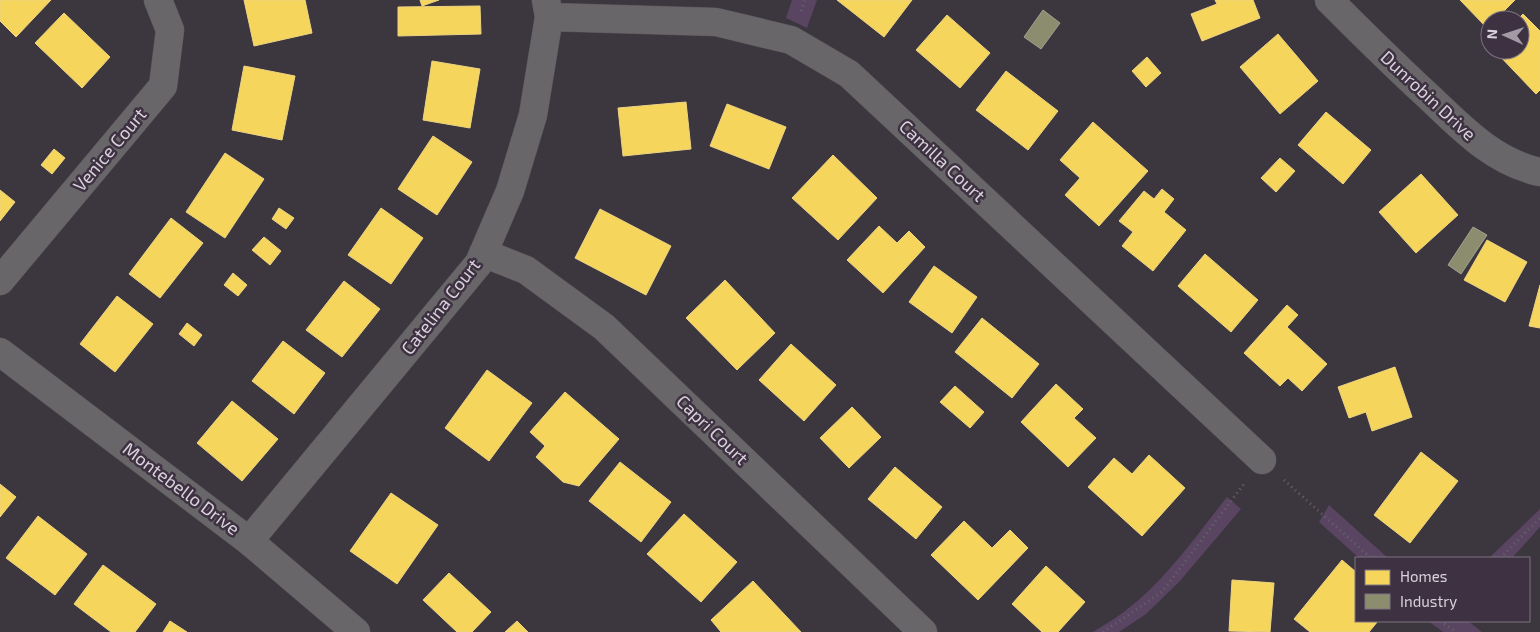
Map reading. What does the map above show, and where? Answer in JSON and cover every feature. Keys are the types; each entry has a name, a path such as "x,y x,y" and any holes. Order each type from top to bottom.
{"street":[{"name":"Venice Court","path":"0,281 163,86 170,30 158,0"},
{"name":"Dunrobin Drive","path":"1329,0 1391,63 1473,139 1498,155 1540,172"},
{"name":"Catelina Court","path":"249,541 479,263 510,191 533,115 547,9"},
{"name":"Camilla Court","path":"547,9 716,22 791,40 816,53 849,74 1262,460"},
{"name":"Capri Court","path":"483,253 526,270 604,327 923,632"},
{"name":"Montebello Drive","path":"0,352 249,541 356,632"}],"path":[{"path":"1103,632 1162,592 1262,460 1369,557"},
{"path":"1501,557 1540,518"},
{"path":"1441,622 1456,632"}],"shaded area":[{"path":"792,0 817,0 807,28 786,18"},
{"path":"1227,497 1241,509 1179,582 1146,614 1119,632 1093,632 1125,611 1154,586"},
{"path":"1329,505 1387,557 1358,557 1319,522"},
{"path":"1540,509 1540,527 1513,557 1490,557"},
{"path":"1429,622 1469,622 1482,632 1443,632"}],"building: Homes":[{"path":"0,0 51,0 16,37 0,21"},
{"path":"244,0 305,0 312,33 254,46"},
{"path":"420,0 439,0 422,6"},
{"path":"837,0 912,0 884,37"},
{"path":"1215,0 1253,0 1260,18 1202,41 1191,14 1217,4"},
{"path":"1460,0 1515,0 1505,10 1480,10 1480,21"},
{"path":"480,6 481,34 398,36 398,7"},
{"path":"64,13 110,57 82,88 35,43"},
{"path":"947,15 990,53 960,88 916,50"},
{"path":"1530,21 1540,31 1540,90 1536,94 1504,60 1530,60"},
{"path":"1278,34 1318,81 1280,114 1240,67"},
{"path":"1147,57 1161,73 1146,87 1132,71"},
{"path":"432,61 480,69 470,128 423,120"},
{"path":"244,66 295,76 282,140 232,130"},
{"path":"1006,71 1058,111 1028,150 976,110"},
{"path":"686,102 691,149 623,156 618,108"},
{"path":"727,104 786,127 769,169 710,146"},
{"path":"1326,112 1371,150 1343,184 1298,145"},
{"path":"1093,122 1148,171 1099,226 1065,195 1080,178 1060,160"},
{"path":"433,136 472,162 437,215 398,189"},
{"path":"54,149 65,158 52,174 41,165"},
{"path":"225,153 264,179 225,238 186,212"},
{"path":"833,155 877,198 838,240 792,198"},
{"path":"1280,158 1295,171 1276,192 1261,178"},
{"path":"1421,174 1458,215 1416,253 1379,212"},
{"path":"1162,189 1174,199 1164,212 1186,230 1153,271 1122,246 1133,232 1119,221 1144,191 1154,199"},
{"path":"0,190 15,202 0,221"},
{"path":"279,208 294,218 286,229 272,219"},
{"path":"381,208 423,238 391,284 348,255"},
{"path":"600,209 671,246 646,295 575,258"},
{"path":"171,218 203,243 160,298 129,274"},
{"path":"879,226 897,243 909,231 925,247 883,293 847,260"},
{"path":"264,237 281,251 270,265 252,250"},
{"path":"1487,240 1527,262 1505,302 1464,280"},
{"path":"1205,254 1258,300 1231,332 1178,286"},
{"path":"934,266 977,297 952,333 909,302"},
{"path":"233,273 247,285 238,296 224,285"},
{"path":"725,280 775,333 737,370 686,318"},
{"path":"344,281 380,309 342,357 306,330"},
{"path":"1540,285 1540,328 1529,326"},
{"path":"117,296 153,324 115,372 80,344"},
{"path":"1287,305 1298,315 1287,327 1327,364 1302,391 1288,378 1280,386 1244,353"},
{"path":"982,318 1039,364 1012,398 955,352"},
{"path":"187,323 202,335 194,346 179,334"},
{"path":"283,341 325,373 294,414 252,381"},
{"path":"791,344 836,385 804,421 759,380"},
{"path":"1395,367 1412,417 1372,431 1366,412 1349,418 1338,387"},
{"path":"487,370 532,403 489,461 445,428"},
{"path":"1056,384 1083,409 1074,418 1096,438 1068,467 1021,422"},
{"path":"955,386 984,412 970,428 940,402"},
{"path":"565,392 619,439 579,486 563,482 536,457 545,446 530,432"},
{"path":"232,401 278,439 242,481 197,443"},
{"path":"852,407 881,437 849,468 820,438"},
{"path":"1421,452 1458,481 1410,543 1374,515"},
{"path":"1149,455 1185,488 1142,536 1088,487 1114,458 1132,474"},
{"path":"620,462 671,502 641,542 589,501"},
{"path":"895,467 942,507 916,539 868,499"},
{"path":"0,484 16,497 0,517"},
{"path":"391,493 438,525 397,584 350,551"},
{"path":"684,514 737,562 701,602 647,554"},
{"path":"38,516 87,554 55,595 6,558"},
{"path":"964,521 992,548 1010,530 1028,548 978,600 931,555"},
{"path":"1342,560 1355,571 1355,622 1377,622 1369,632 1310,632 1294,619"},
{"path":"103,565 156,604 135,632 111,632 74,604"},
{"path":"1046,566 1085,602 1058,632 1042,632 1012,604"},
{"path":"449,573 491,612 472,632 457,632 423,600"},
{"path":"1232,580 1274,583 1270,632 1229,631"},
{"path":"753,581 801,632 721,632 711,620"},
{"path":"170,621 187,632 163,632"},
{"path":"517,621 528,632 505,632"}],"building: Industry":[{"path":"1043,10 1060,23 1041,49 1024,37"},
{"path":"1473,227 1487,235 1461,274 1448,265"}]}
